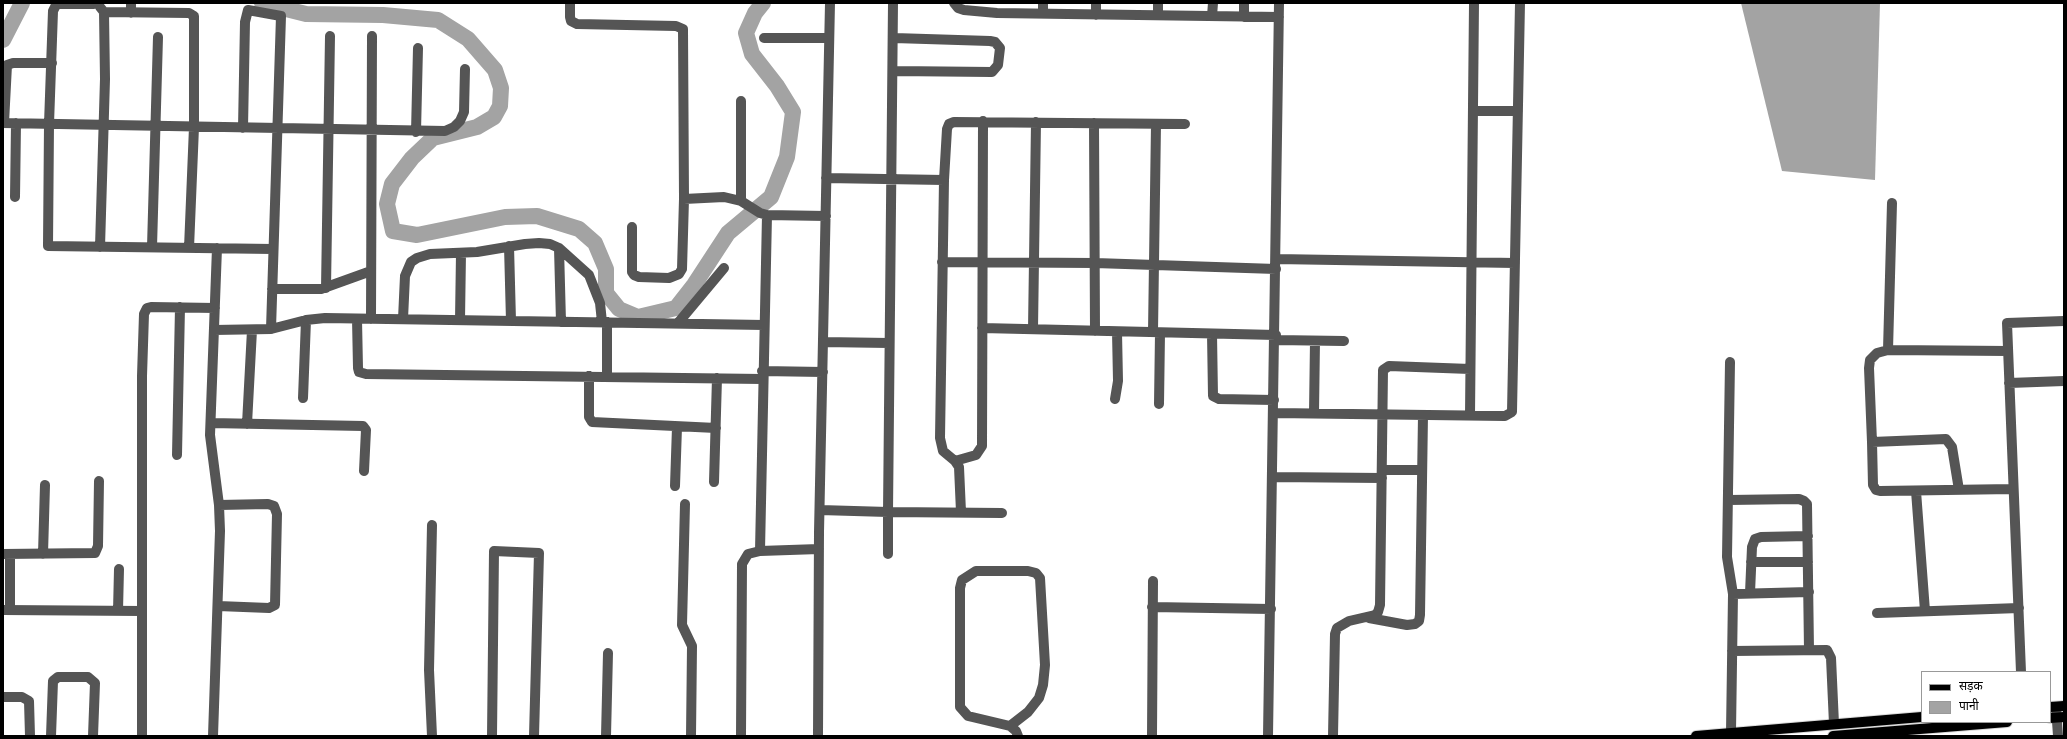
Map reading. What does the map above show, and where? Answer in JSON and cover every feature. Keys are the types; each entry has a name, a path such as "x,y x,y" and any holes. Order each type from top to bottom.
{"main road":[{"path":"1696,736 1921,717"},
{"path":"1834,736 1995,723"}],"street":[{"path":"570,3 571,21 577,24 676,26 683,29 684,199 682,269 679,274 674,277 634,275 631,267 632,227"},
{"path":"818,736 819,549 828,38 830,3"},
{"path":"888,554 889,343 894,71 893,3"},
{"path":"954,3 958,8 964,10 997,8 1043,14 1279,17"},
{"path":"1043,3 1043,14"},
{"path":"1096,3 1096,15"},
{"path":"1158,3 1158,16"},
{"path":"1212,16 1213,3"},
{"path":"1244,3 1244,17"},
{"path":"1268,736 1272,609 1279,3"},
{"path":"1470,415 1474,3"},
{"path":"1274,413 1505,416 1512,412 1520,3"},
{"path":"100,247 104,125 104,12 100,6 94,4 60,4 54,8 49,124 47,244 50,246 100,247 273,248"},
{"path":"104,12 131,8 190,13 194,16 194,127 190,248"},
{"path":"242,128 245,22 248,10 281,16 276,129 271,329"},
{"path":"326,288 330,36"},
{"path":"371,319 372,36"},
{"path":"152,247 154,126 158,37"},
{"path":"764,38 828,38"},
{"path":"894,38 990,41 995,42 1000,48 998,65 992,72 894,71"},
{"path":"416,132 418,48"},
{"path":"52,63 13,63 7,65 3,123 444,132 454,127 460,121 465,102 464,69"},
{"path":"741,101 741,201"},
{"path":"1473,111 1518,112"},
{"path":"961,512 960,474 955,461 943,451 940,438 944,180 946,135 949,124 960,121 1184,124"},
{"path":"955,461 976,455 982,446 983,122"},
{"path":"1033,329 1036,122"},
{"path":"15,197 16,123"},
{"path":"1094,123 1094,331"},
{"path":"1156,124 1153,265 1159,404"},
{"path":"826,178 944,180"},
{"path":"684,199 724,197 741,201 760,212 826,216"},
{"path":"1888,350 1892,203"},
{"path":"760,212 764,326 760,551"},
{"path":"403,319 405,276 411,262 418,258 430,254 461,253 539,243 550,244 559,248 589,275 600,303 604,322 607,376"},
{"path":"509,246 511,321"},
{"path":"214,736 219,505 210,444 217,248"},
{"path":"559,248 562,322"},
{"path":"460,320 461,253"},
{"path":"942,262 1034,262 1153,265 1471,262 1515,263"},
{"path":"678,323 724,268"},
{"path":"272,289 300,290 326,288 371,271"},
{"path":"142,736 142,376 144,314 147,308 151,307 215,308"},
{"path":"177,455 180,307"},
{"path":"214,330 271,329 306,320 357,318 678,323 764,326"},
{"path":"357,318 358,368 360,372 366,374 717,378 823,372"},
{"path":"303,398 306,320"},
{"path":"2021,671 2007,323 2064,321"},
{"path":"982,328 1212,334 1315,341 1344,341"},
{"path":"247,424 252,330"},
{"path":"1115,398 1118,370 1117,332"},
{"path":"1212,334 1213,396 1219,399 1274,400"},
{"path":"1314,413 1315,341"},
{"path":"823,342 889,343"},
{"path":"2008,351 1888,350 1877,353 1870,360 1869,368 1873,485 1876,490 1916,491 2013,489"},
{"path":"1730,362 1727,557 1733,594 1731,732"},
{"path":"1369,618 1378,612 1380,605 1383,414 1382,374 1385,368 1470,369"},
{"path":"589,376 589,417 592,422 716,428"},
{"path":"714,482 717,378"},
{"path":"2009,383 2064,381"},
{"path":"1333,736 1335,634 1337,628 1342,623 1369,618 1407,625 1415,624 1418,620 1421,605 1423,415"},
{"path":"211,423 363,426 366,430 364,470"},
{"path":"675,486 677,427"},
{"path":"1872,442 1946,439 1952,447 1959,490"},
{"path":"1273,477 1382,474 1422,470"},
{"path":"99,481 97,550 91,554 7,554 6,610 142,611"},
{"path":"43,554 45,485"},
{"path":"1916,491 1925,611"},
{"path":"1729,500 1799,499 1804,501 1808,510 1809,650"},
{"path":"218,606 269,608 275,605 277,514 274,506 268,504 219,505"},
{"path":"685,504 682,625 692,646 691,736"},
{"path":"820,510 1002,513"},
{"path":"432,525 429,670 432,736"},
{"path":"1750,593 1752,542 1755,539 1761,537 1808,536"},
{"path":"741,736 742,564 748,554 760,551 819,549"},
{"path":"492,736 494,551 539,553 534,736"},
{"path":"1751,562 1808,562"},
{"path":"118,611 119,569"},
{"path":"1010,726 1028,712 1038,698 1043,685 1045,665 1040,578 1036,573 1028,571 976,571 962,580 960,588 960,707 968,716 1010,726 1016,731 1018,736"},
{"path":"1152,736 1153,581"},
{"path":"1733,594 1809,592"},
{"path":"1152,607 1272,609"},
{"path":"1877,612 2019,608"},
{"path":"1732,651 1827,650 1830,653 1834,724"},
{"path":"606,736 608,653"},
{"path":"51,736 53,681 58,677 88,677 95,683 93,736"},
{"path":"3,697 22,697 29,700 30,736"},
{"path":"2057,712 2058,736"}],"water":[{"path":"1741,3 1880,3 1875,180 1782,171"}],"waterway":[{"path":"3,40 22,3"},
{"path":"262,3 306,14 383,15 438,20 468,39 495,70 501,88 500,106 494,117 477,127 433,138 412,158 392,184 387,204 393,231 417,235 505,217 537,216 579,229 595,243 606,269 606,293 619,309 638,317 676,308 694,285 728,233 771,197 787,157 793,112 777,86 752,54 746,33 755,13 763,3"}]}
